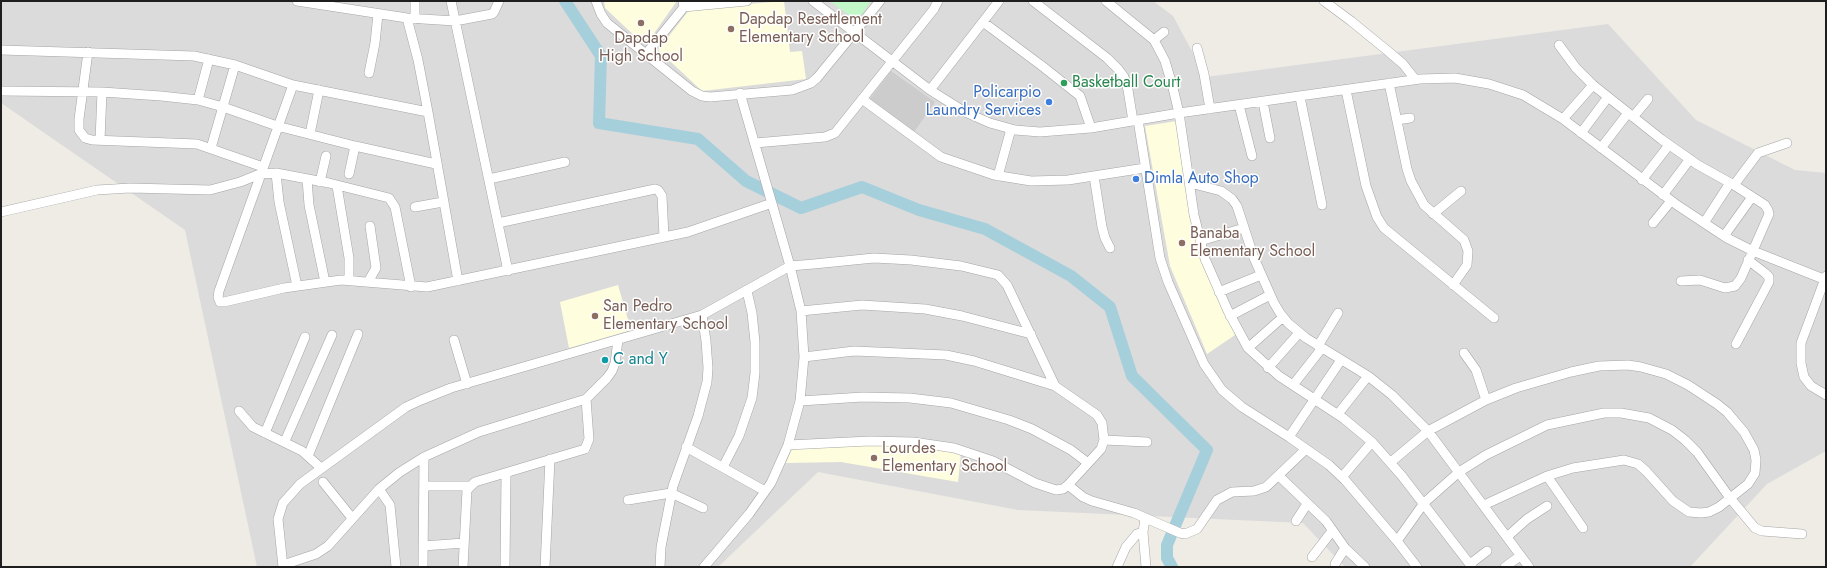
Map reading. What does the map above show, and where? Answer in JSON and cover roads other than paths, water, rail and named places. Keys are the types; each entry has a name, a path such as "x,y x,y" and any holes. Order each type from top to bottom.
{"street":[{"path":"297,1 411,19 455,20 492,14 499,1"},
{"path":"415,1 411,19 458,281"},
{"path":"451,1 508,271"},
{"path":"596,1 601,14 607,23 696,94 710,97 740,93 792,90 802,87 817,78 880,1"},
{"path":"646,54 684,4 747,1"},
{"path":"814,1 930,90 965,112 990,123 1011,129 1040,132 1091,128 1179,113 1300,97 1416,79 1455,78 1489,84 1523,95 1563,119 1662,195 1724,236 1753,251 1825,278 1801,343 1800,363 1804,377 1811,386 1826,395"},
{"path":"755,144 833,135 934,9 938,1"},
{"path":"930,90 999,1"},
{"path":"1033,1 1107,58 1124,77 1136,121 1160,258 1168,282 1204,364 1222,390 1242,407 1289,437 1329,465 1342,477 1397,541 1417,567"},
{"path":"1106,1 1154,40 1165,61 1174,88 1179,113 1194,215 1200,241 1207,264 1219,292 1230,316 1248,348 1268,368 1338,414 1372,442 1391,462 1424,503 1471,566 1486,551"},
{"path":"1324,1 1389,52 1403,64 1416,79"},
{"path":"368,73 375,43 378,14"},
{"path":"983,22 1080,96 1091,128"},
{"path":"1154,40 1164,32"},
{"path":"1559,45 1576,68 1593,85 1669,145 1766,205 1769,214 1738,282 1730,288 1725,288 1700,280 1681,281"},
{"path":"1196,48 1204,74 1210,109"},
{"path":"1,50 175,54 209,59 235,65 293,85 428,112"},
{"path":"88,52 82,92 79,130 85,138 100,140 188,143 211,148 262,171 307,179 389,198 395,207 410,287"},
{"path":"198,100 209,59"},
{"path":"211,148 235,65"},
{"path":"1389,83 1407,169 1411,181 1424,205 1464,240 1468,251 1467,264 1453,285"},
{"path":"293,85 219,291 218,300 224,302 298,286 349,280 410,287 426,287 688,232 771,200"},
{"path":"1563,119 1593,85"},
{"path":"1,90 102,92 198,100 277,126 355,146 436,164"},
{"path":"310,134 319,90"},
{"path":"1346,90 1366,186 1377,217 1384,228 1393,238 1494,318"},
{"path":"100,140 102,92"},
{"path":"704,567 749,514 771,483 788,445 800,401 804,356 801,311 790,266 740,93"},
{"path":"1300,97 1322,205"},
{"path":"1581,132 1608,97"},
{"path":"862,99 941,157 958,164 998,176 1031,181 1068,180 1145,168"},
{"path":"1601,148 1648,99"},
{"path":"1263,102 1270,138"},
{"path":"1239,105 1252,156"},
{"path":"1397,120 1410,118"},
{"path":"998,176 1011,129"},
{"path":"1704,223 1732,184 1758,153 1787,143"},
{"path":"1642,180 1669,145"},
{"path":"349,174 355,146"},
{"path":"320,182 326,156"},
{"path":"1662,195 1690,159"},
{"path":"489,179 565,162"},
{"path":"1,212 82,193 115,188 210,190 240,182 262,171"},
{"path":"276,173 279,202 298,286"},
{"path":"1094,176 1104,238 1110,248"},
{"path":"307,179 309,205 325,282"},
{"path":"1190,183 1212,188 1228,195 1237,206 1248,243 1261,275 1270,296 1283,316 1299,333 1368,376 1392,395 1428,431 1529,567"},
{"path":"337,186 347,244 349,280"},
{"path":"498,223 655,189 658,190 662,196 664,237"},
{"path":"1433,214 1461,191"},
{"path":"1724,236 1752,197"},
{"path":"1653,223 1671,201"},
{"path":"415,207 443,202"},
{"path":"368,282 376,268 370,226"},
{"path":"1200,241 1244,228"},
{"path":"618,340 615,363 612,371 586,399 479,432 424,457 400,472 379,489 322,551 283,566 278,519 280,509 290,493 321,468 406,407 421,400 467,384 702,315 790,266 874,258 911,260 961,266 998,275 1007,285 1055,386"},
{"path":"1736,344 1769,282 1769,277 1748,260"},
{"path":"1219,292 1261,275"},
{"path":"723,467 739,436 752,398 755,373 754,328 747,291"},
{"path":"1230,316 1270,296"},
{"path":"801,311 862,305 925,309 962,316 1031,334"},
{"path":"1293,385 1320,347 1338,313"},
{"path":"660,567 661,547 671,493 698,416 707,382 706,342 702,315"},
{"path":"1248,348 1283,316"},
{"path":"1268,368 1299,333"},
{"path":"308,456 358,334"},
{"path":"285,442 332,335"},
{"path":"265,433 306,337"},
{"path":"454,340 467,384"},
{"path":"788,445 870,441 913,442 954,448 993,461 1035,483 1056,490 1063,489 1068,485 1101,449 1104,440 1102,423 1097,415 1055,386 974,361 946,355 914,352 854,351 804,356"},
{"path":"1464,353 1476,370 1486,400"},
{"path":"1289,437 1341,360"},
{"path":"1391,462 1428,431 1486,400 1536,382 1599,366 1628,365 1641,366 1666,374 1704,395 1728,412 1750,442 1756,460 1755,473 1748,484 1709,512 1690,512 1670,498 1638,464 1624,460 1573,468 1547,476 1484,505"},
{"path":"1338,414 1368,376"},
{"path":"800,401 863,397 910,398 951,403 1009,420 1032,429 1071,450 1088,463"},
{"path":"463,567 465,498 467,490 475,482 506,474 550,459 581,452 588,445 586,399"},
{"path":"239,411 253,427 285,442 308,456 321,468"},
{"path":"1397,541 1424,503 1459,472 1486,455 1548,425 1604,414 1632,414 1649,418 1672,430 1697,452 1730,498 1755,528 1762,531 1802,534"},
{"path":"1104,440 1147,442"},
{"path":"1342,477 1372,442"},
{"path":"686,447 765,491"},
{"path":"1068,485 1083,497 1092,501 1134,513 1180,534 1190,533 1197,529 1214,503 1222,496 1232,492 1260,489 1279,476 1306,449"},
{"path":"423,567 424,457"},
{"path":"544,567 550,459"},
{"path":"505,567 506,474"},
{"path":"1279,476 1326,521 1345,548 1365,567"},
{"path":"1547,476 1583,528"},
{"path":"324,482 352,518"},
{"path":"424,486 471,486"},
{"path":"379,489 390,505 396,567"},
{"path":"628,500 671,493 703,508"},
{"path":"1296,522 1307,504"},
{"path":"1507,537 1547,506"},
{"path":"1146,519 1143,532 1146,567"},
{"path":"1312,557 1332,531"},
{"path":"1117,567 1126,548 1137,534 1143,532"},
{"path":"423,546 464,543"},
{"path":"1335,564 1345,548"},
{"path":"1505,567 1520,556"}],"waterway":[{"path":"565,1 601,56 599,123 698,139 746,181 801,208 862,187 919,210 985,229 1071,276 1110,307 1132,376 1207,450 1167,545 1167,558 1172,567"}],"place":[{"name":"Dapdap High School","path":"641,23"},
{"name":"Dapdap Resettlement Elementary School","path":"731,29"},
{"name":"Basketball Court","path":"1064,83"},
{"name":"Policarpio Laundry Services","path":"1049,102"},
{"name":"Dimla Auto Shop","path":"1136,179"},
{"name":"Banaba Elementary School","path":"1182,243"},
{"name":"San Pedro Elementary School","path":"595,316"},
{"name":"C and Y","path":"605,360"},
{"name":"Lourdes Elementary School","path":"874,458"}]}
